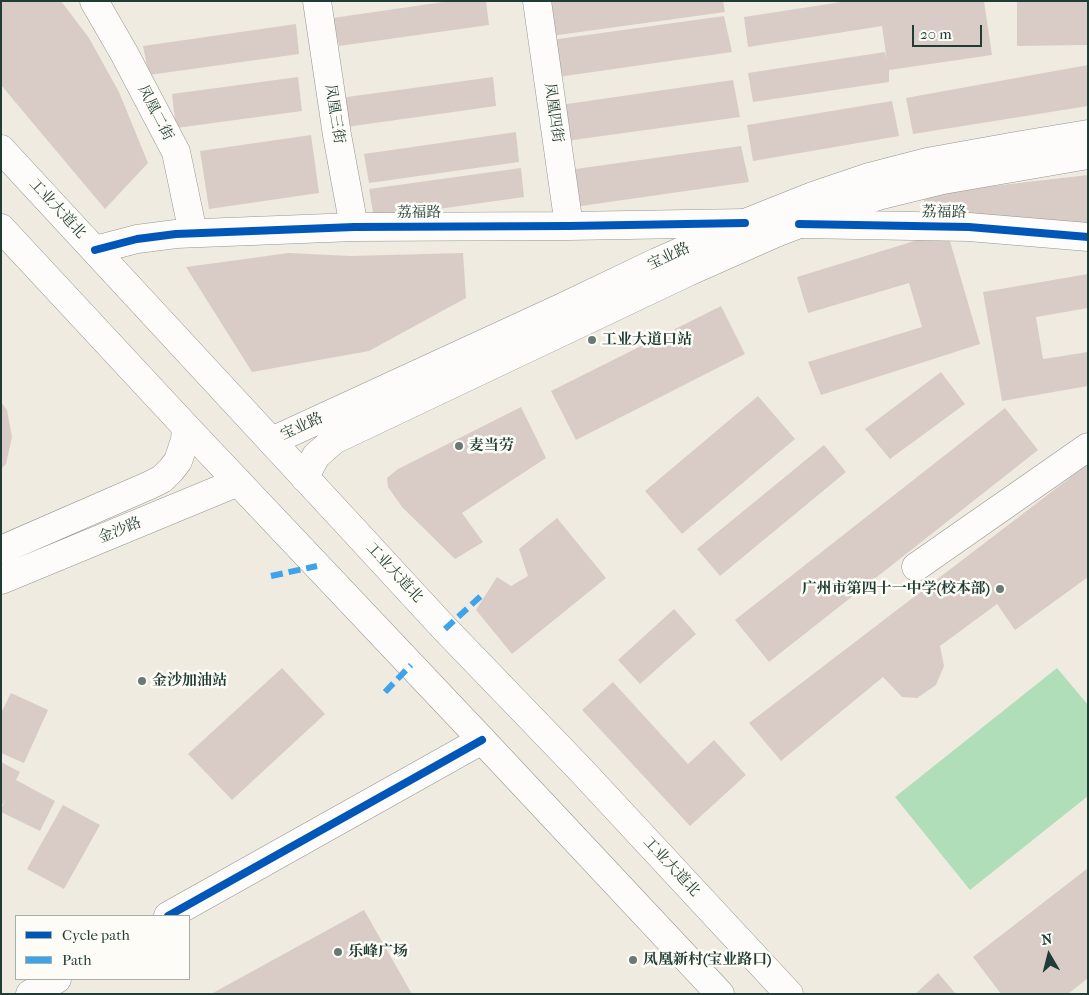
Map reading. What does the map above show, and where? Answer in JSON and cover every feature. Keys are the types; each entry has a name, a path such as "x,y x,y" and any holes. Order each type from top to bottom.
{"main road":[{"name":"凤凰二街","path":"94,1 124,53 176,152 193,233"},
{"name":"凤凰三街","path":"317,1 337,135 354,227"},
{"name":"凤凰四街","path":"537,1 569,226"},
{"name":"宝业路","path":"272,442 657,262 745,223 813,196 869,177 936,161 1088,134"},
{"name":"工业大道北","path":"1,149 446,629 579,768 789,994"},
{"name":"宝业路","path":"306,478 316,456 334,440 688,272 776,233 878,196 935,182 1088,155"},
{"name":"荔福路","path":"95,250 137,239 193,233 354,227 745,223"},
{"name":"荔福路","path":"800,224 969,227 1088,237"},
{"path":"1,228 720,994"},
{"name":"金沙路","path":"1,550 162,479 178,461 185,440 186,427"},
{"path":"916,567 1088,447"},
{"name":"金沙路","path":"1,580 238,482"},
{"path":"170,915 482,740"},
{"path":"30,994 55,980"}],"green space":[{"path":"1057,668 1088,705 1088,796 970,890 895,797"}],"building":[{"path":"1,1 61,1 89,38 119,92 148,163 105,209 1,85"},
{"path":"450,1 486,1 489,25 339,46 333,18"},
{"path":"545,1 723,1 725,12 551,36"},
{"path":"848,1 984,1 992,55 889,70 889,82 753,102 748,73 885,52 887,61 882,26 748,47 744,17"},
{"path":"1017,1 1088,1 1088,45 1017,46"},
{"path":"724,16 732,52 558,77 551,40"},
{"path":"296,24 299,54 149,75 143,46"},
{"path":"1088,65 1088,106 913,134 906,98"},
{"path":"298,77 302,111 176,128 172,94"},
{"path":"493,77 496,106 346,127 340,98"},
{"path":"733,80 740,117 566,141 560,105"},
{"path":"892,101 899,136 753,161 747,125"},
{"path":"516,132 519,162 369,183 364,154"},
{"path":"311,135 319,193 209,209 200,151"},
{"path":"741,146 749,182 574,207 568,170"},
{"path":"521,168 524,197 374,218 369,189"},
{"path":"1088,175 1088,225 924,218 924,194"},
{"path":"947,231 980,344 821,395 808,362 922,327 909,283 808,313 797,277"},
{"path":"289,253 350,256 463,253 466,298 369,351 252,372 186,267"},
{"path":"1088,274 1088,308 1036,317 1043,359 1088,352 1088,386 1002,401 983,292"},
{"path":"721,306 745,354 576,440 551,391"},
{"path":"941,372 965,404 890,459 865,429"},
{"path":"758,396 795,439 682,534 645,491"},
{"path":"1,402 7,410 12,437 6,464 1,469"},
{"path":"521,407 546,458 462,513 483,542 455,559 402,507 388,487 387,478 398,469"},
{"path":"1005,408 1038,450 769,662 735,620"},
{"path":"824,445 846,472 720,576 697,549"},
{"path":"1088,464 1088,577 1015,630 997,604 940,646 944,666 936,685 917,698 902,697 883,677 781,761 749,723"},
{"path":"557,518 606,578 512,654 476,610 497,577 511,586 528,576 519,549"},
{"path":"674,609 696,634 640,684 618,660"},
{"path":"282,668 325,714 232,800 188,754"},
{"path":"613,682 688,764 714,740 746,775 690,826 582,710"},
{"path":"11,693 48,710 24,763 1,753 1,713"},
{"path":"1,762 20,772 16,780 55,801 40,831 1,812 6,799 1,807"},
{"path":"63,805 100,825 64,889 27,869"},
{"path":"1088,868 1088,978 1068,994 1001,994 973,957"},
{"name":"乐峰广场","path":"364,910 412,994 211,994"},
{"path":"938,973 956,994 915,994"}],"marked path":[{"path":"271,576 317,566"},
{"path":"445,629 482,595"},
{"path":"385,692 411,665"}],"cycle path":[{"path":"95,250 137,239 176,234 354,227 745,223"},
{"path":"799,224 969,227 1088,237"},
{"path":"170,915 482,740"}],"place":[{"name":"工业大道口站","path":"592,340"},
{"name":"麦当劳","path":"459,446"},
{"name":"广州市第四十一中学(校本部)","path":"1000,589"},
{"name":"金沙加油站","path":"142,681"},
{"name":"乐峰广场","path":"338,952"},
{"name":"凤凰新村(宝业路口)","path":"633,960"}]}
